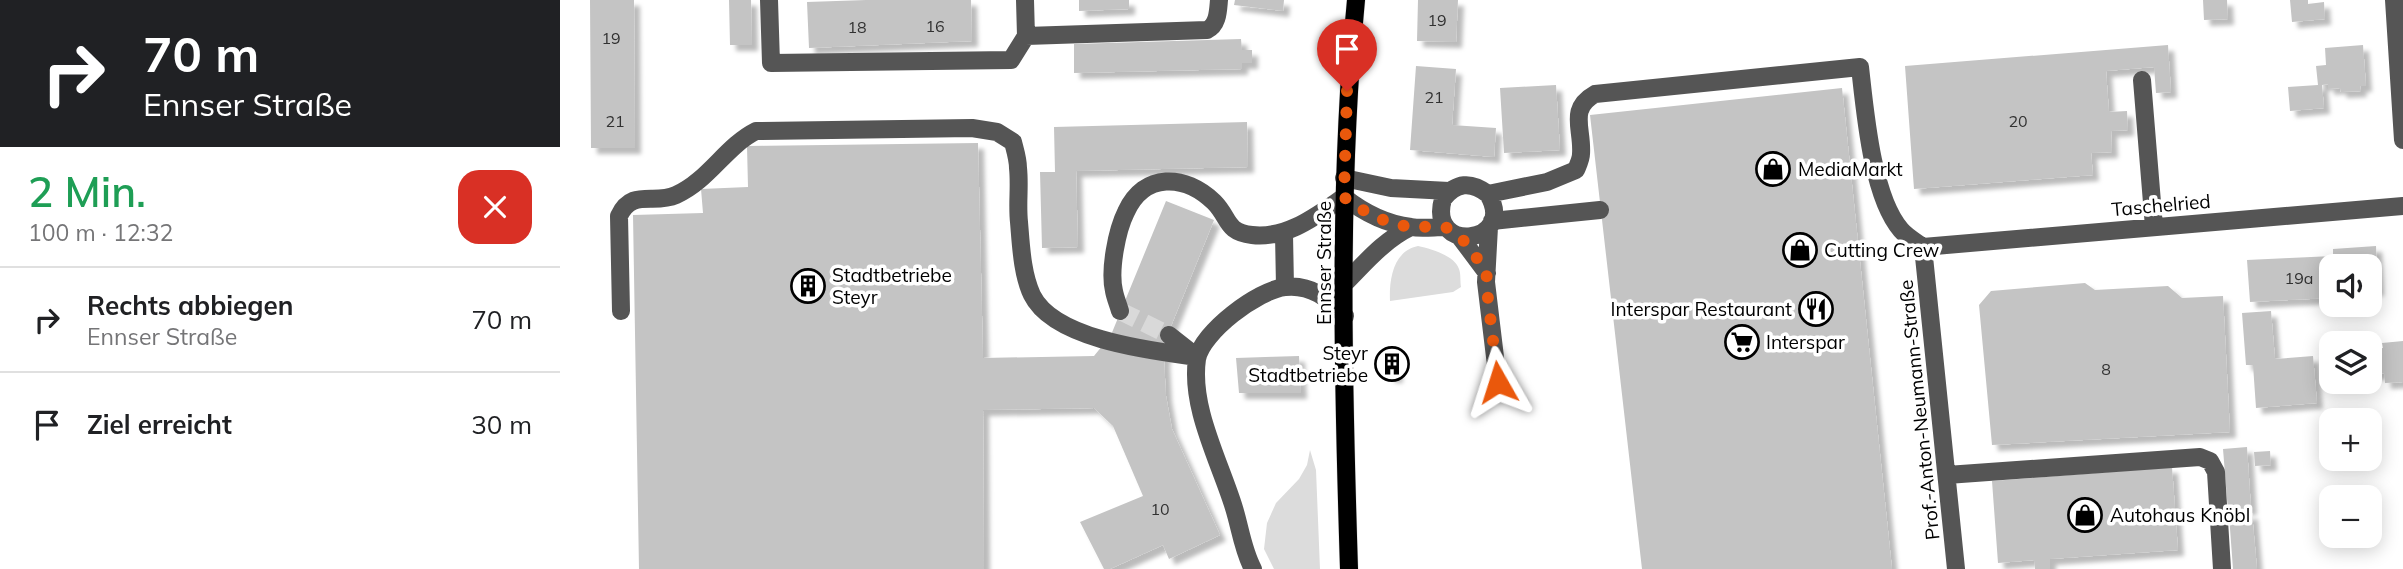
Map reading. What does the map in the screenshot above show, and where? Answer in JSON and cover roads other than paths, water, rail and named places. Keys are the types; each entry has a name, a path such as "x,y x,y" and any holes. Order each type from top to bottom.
{"main road":[{"name":"Ennser Straße","path":"1349,569 1344,178 1347,91 1356,0"}],"street":[{"path":"769,0 771,63 1011,60 1026,36 1025,0"},
{"path":"1026,36 1207,30 1213,27 1216,21 1219,0"},
{"path":"2394,0 2403,140"},
{"path":"1488,194 1547,182 1576,170 1581,156 1579,110 1583,100 1595,94 1860,67 1868,134 1889,212 1902,231 1923,247"},
{"path":"2142,80 2154,227"},
{"path":"621,311 620,216 625,204 633,200 672,197 690,188 743,137 756,131 972,128 997,132 1013,142 1018,166 1018,218 1023,261 1032,296 1052,318 1088,336 1139,349 1198,357"},
{"path":"1344,178 1391,188 1449,191"},
{"path":"1120,311 1114,291 1113,274 1122,219 1137,194 1149,185 1163,181 1192,188 1217,205 1231,228 1239,233 1255,236 1284,234 1344,197 1376,217 1411,228 1445,227"},
{"path":"1487,273 1460,237 1445,227 1441,218 1443,199 1449,191 1458,186 1469,184 1479,187 1493,202 1494,212 1486,282 1498,382"},
{"name":"Taschelried","path":"1923,247 2403,206"},
{"path":"1460,237 1471,238 1481,234 1491,224 1600,210"},
{"path":"1345,283 1384,244 1411,228"},
{"path":"1284,234 1285,287"},
{"name":"Prof.-Anton-Neumann-Straße","path":"1923,247 1956,569"},
{"path":"1253,569 1199,406 1198,357 1213,333 1229,315 1256,299 1285,287 1320,293 1345,316"},
{"path":"1169,335 1198,357"},
{"path":"1947,475 2200,457 2210,461 2216,472 2222,569"}],"tunnel":[{"path":"1120,311 1169,335"}],"place":[{"name":"MediaMarkt","path":"1773,169"},
{"name":"Cutting Crew","path":"1800,250"},
{"name":"Stadtbetriebe Steyr","path":"808,286"},
{"name":"Interspar Restaurant","path":"1816,309"},
{"name":"Interspar","path":"1742,342"},
{"name":"Steyr Stadtbetriebe","path":"1392,364"},
{"name":"Autohaus Knöbl","path":"2085,515"}]}
